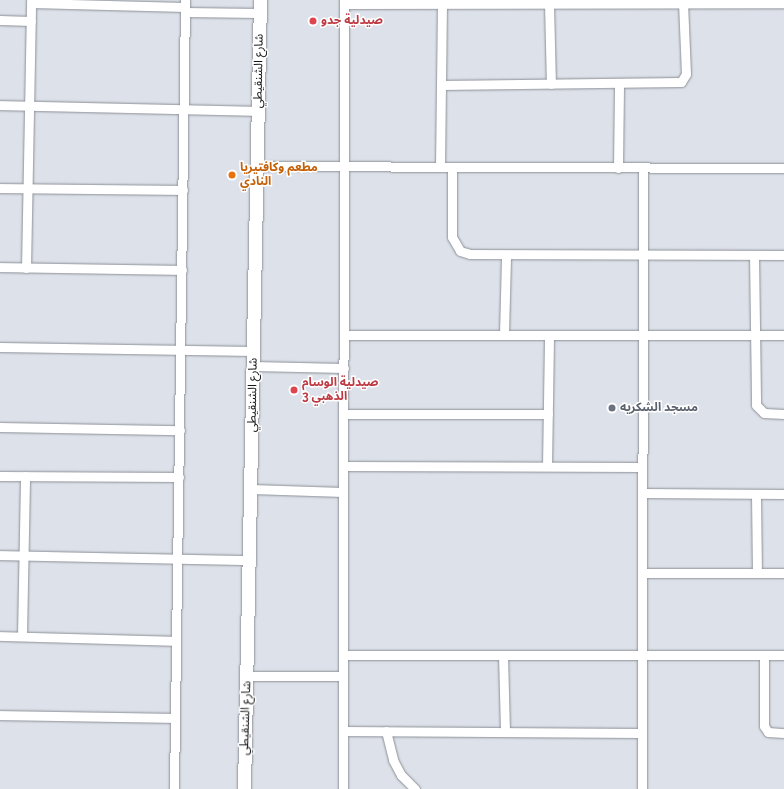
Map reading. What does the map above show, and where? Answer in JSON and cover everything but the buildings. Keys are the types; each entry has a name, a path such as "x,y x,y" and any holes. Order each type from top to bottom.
{"street":[{"path":"26,268 31,1 185,6 260,6"},
{"path":"343,789 344,2 549,4 622,1 683,3 784,3"},
{"path":"440,167 442,2"},
{"path":"441,85 675,84 684,80 683,3"},
{"path":"549,4 551,84"},
{"path":"174,789 185,6"},
{"name":"شارع الشنقيطي","path":"244,789 248,676 260,6"},
{"path":"0,20 31,21"},
{"path":"618,168 619,84"},
{"path":"0,105 258,111"},
{"path":"257,166 784,168"},
{"path":"452,167 452,237 456,245 470,254 784,256"},
{"path":"642,789 643,168"},
{"path":"0,188 183,190"},
{"path":"504,334 506,255"},
{"path":"754,256 757,409 764,413 784,414"},
{"path":"0,267 182,270"},
{"path":"344,336 504,334 784,334"},
{"path":"547,466 549,335"},
{"path":"0,348 254,351"},
{"path":"253,366 344,368"},
{"path":"343,414 548,414"},
{"path":"0,427 180,430"},
{"path":"344,466 642,467"},
{"path":"0,476 179,477"},
{"path":"22,636 24,476"},
{"path":"251,490 343,492"},
{"path":"642,494 784,494"},
{"path":"756,494 757,572"},
{"path":"0,555 250,560"},
{"path":"642,573 784,573"},
{"path":"0,636 176,640"},
{"path":"343,655 784,655"},
{"path":"503,655 505,732"},
{"path":"764,655 764,726 768,732 784,733"},
{"path":"248,676 343,676"},
{"path":"0,715 174,718"},
{"path":"343,731 642,733"},
{"path":"386,731 393,760 415,789"}],"place":[{"name":"صيدلية جدو","path":"313,21"},
{"name":"مطعم وكافتيريا النادي","path":"232,175"},
{"name":"صيدلية الوسام الذهبي 3","path":"294,390"},
{"name":"مسجد الشكريه","path":"612,408"}]}
